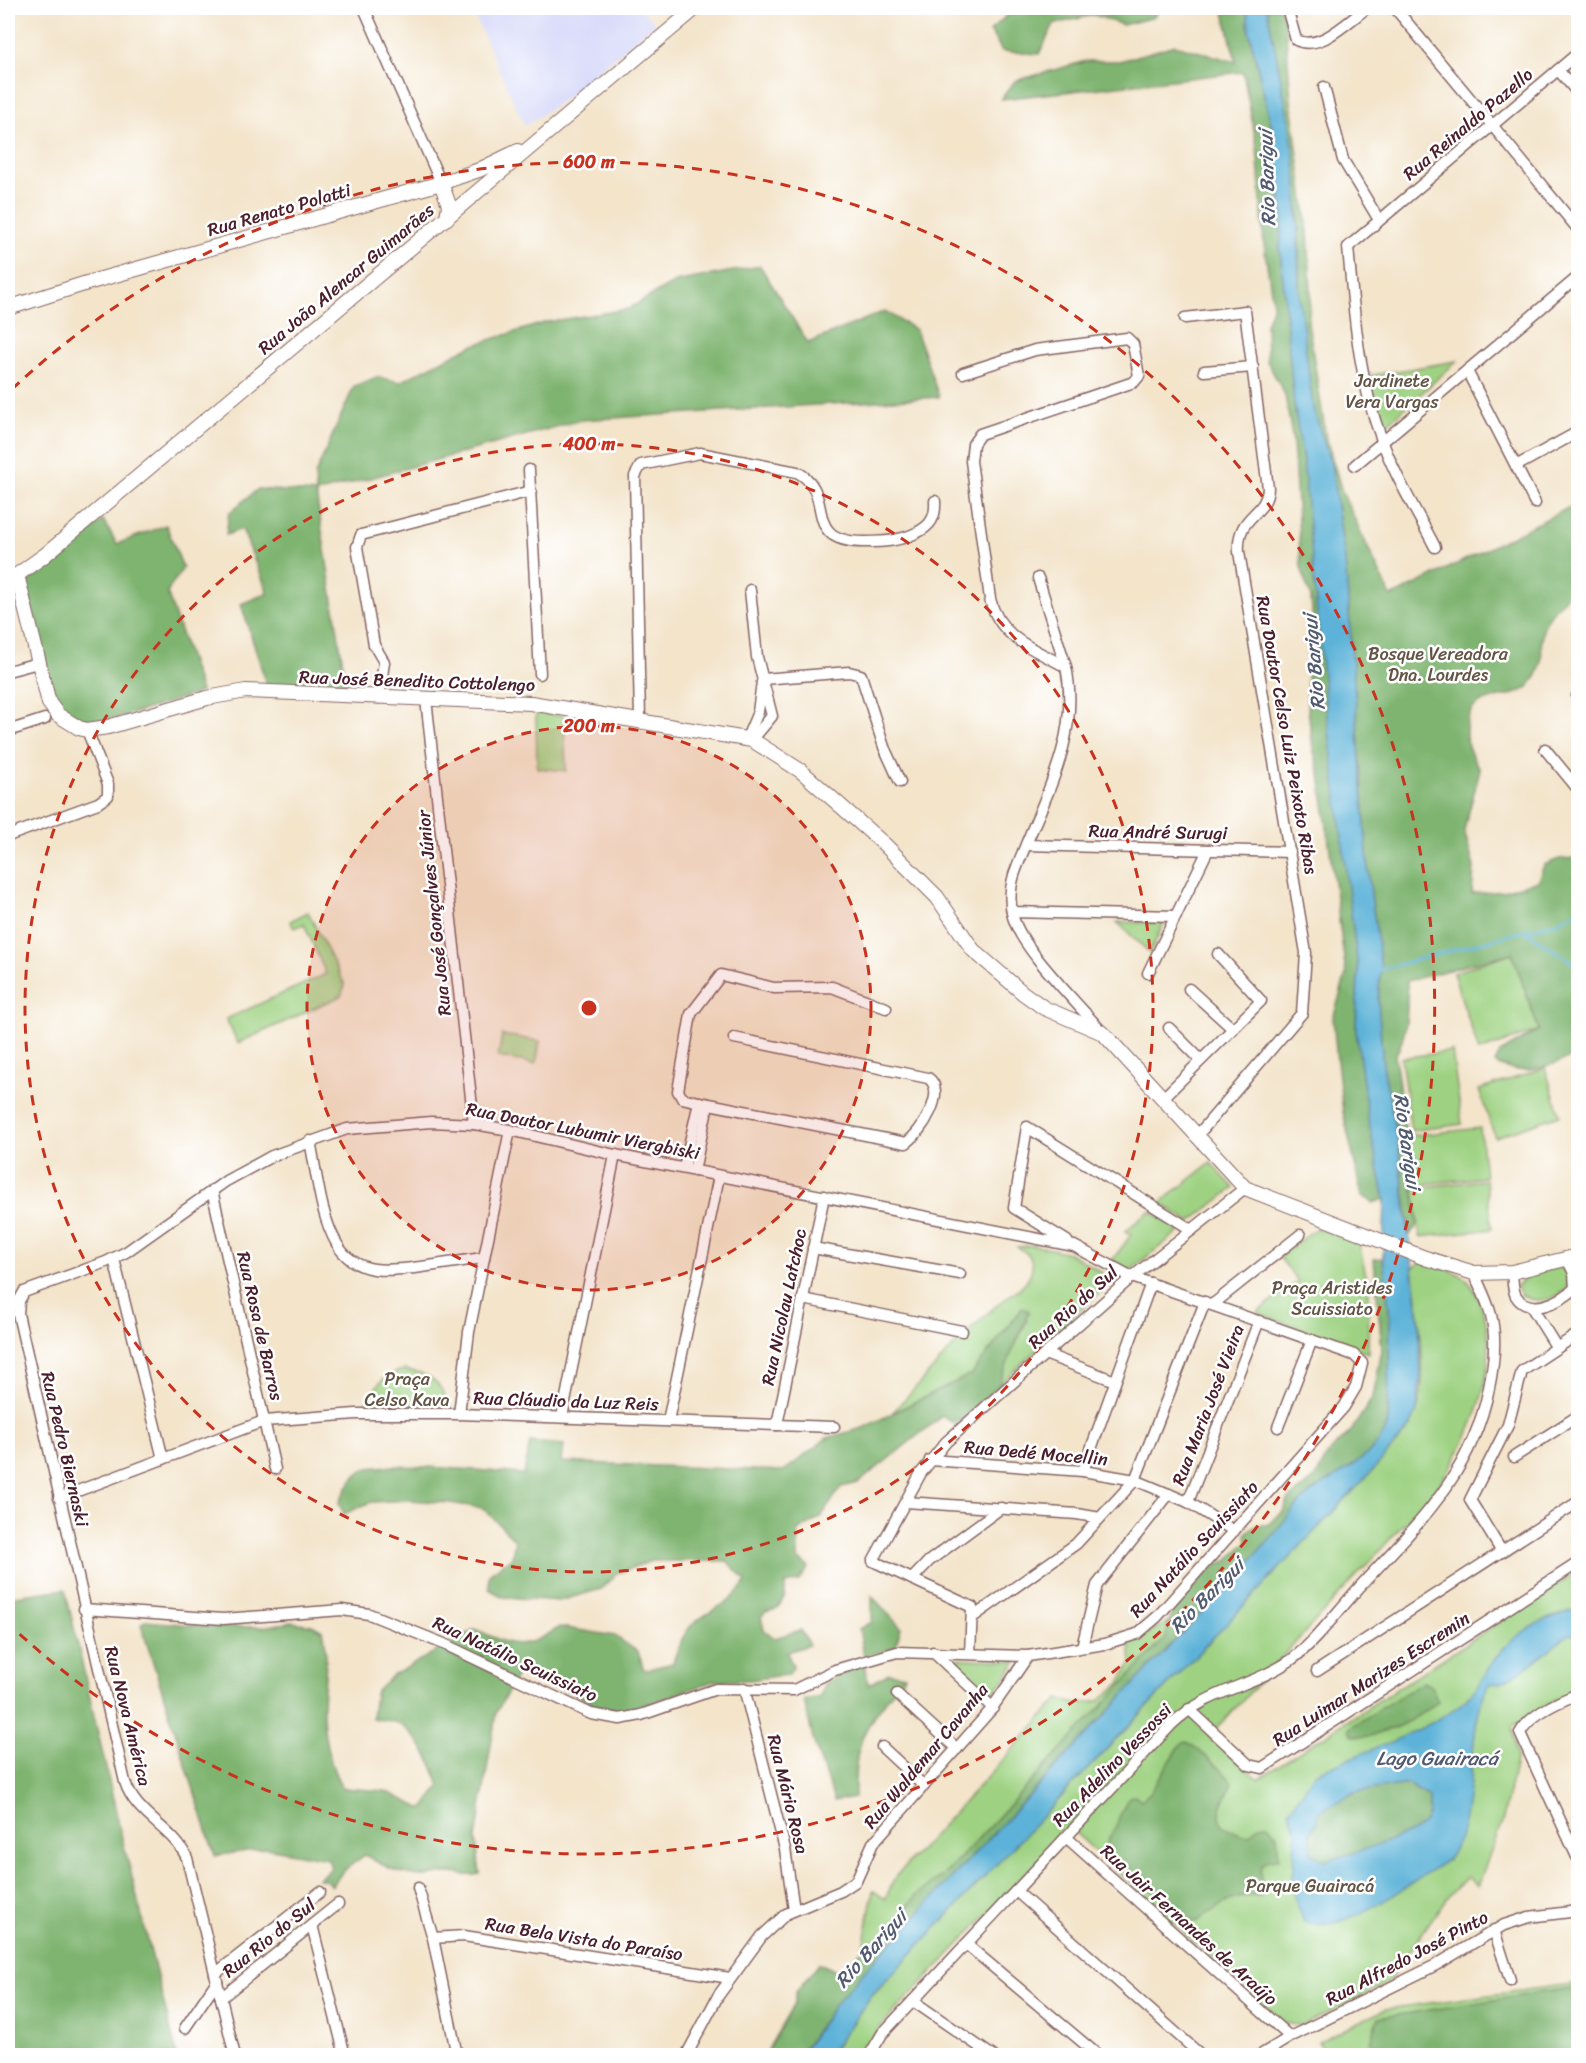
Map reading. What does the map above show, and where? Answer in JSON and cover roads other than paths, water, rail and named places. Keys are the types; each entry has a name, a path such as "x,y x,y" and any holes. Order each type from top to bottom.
{"main road":[{"name":"Rua João Alencar Guimarães","path":"12,577 45,555 696,8"},
{"name":"Rua Renato Polatti","path":"8,308 87,283 441,183 493,164 553,129"},
{"path":"441,183 449,204 447,218"},
{"path":"12,577 53,709 68,722 87,730"},
{"name":"Rua José Benedito Cottolengo","path":"87,730 108,727 236,692 531,703 749,739 801,771 892,851 937,897 973,950 1023,993 1044,1008 1103,1033 1245,1188 1425,1258 1474,1273 1512,1272 1573,1257"}],"street":[{"path":"364,8 441,183"},
{"path":"1287,8 1296,40 1305,44 1319,41 1367,8"},
{"path":"1398,8 1578,229"},
{"name":"Rua Reinaldo Pazello","path":"1382,442 1368,398 1359,345 1348,247 1578,53"},
{"path":"1558,70 1578,93"},
{"path":"1324,87 1343,160 1379,220"},
{"path":"1355,465 1578,277"},
{"name":"Rua Doutor Celso Luiz Peixoto Ribas","path":"1185,318 1245,311 1268,494 1240,531 1239,552 1306,946 1304,1008 1197,1136"},
{"path":"963,373 1035,350 1127,338 1133,344 1139,376 1134,382 980,434 973,444 971,461 983,547 990,566 988,584 996,618 1006,632 1066,667"},
{"path":"1204,371 1253,367"},
{"path":"1467,371 1535,503"},
{"path":"1516,466 1578,432"},
{"path":"1382,442 1435,547"},
{"path":"640,720 635,476 641,465 700,453 797,472 804,476 813,488 827,530 838,540 846,542 873,543 907,537 931,523 935,515 935,501"},
{"path":"529,470 540,674"},
{"path":"379,698 384,662 374,645 357,547 361,535 531,490"},
{"path":"1038,578 1066,667 1070,699 1065,745 1011,885 1011,912 1027,944 1103,1033"},
{"path":"749,739 772,717 757,657 750,590"},
{"path":"8,671 38,663"},
{"path":"763,679 849,672 861,675 884,747 900,782"},
{"name":"Rua José Gonçalves Júnior","path":"426,699 474,1124"},
{"path":"8,727 45,719"},
{"path":"8,836 98,803 108,796 108,784 87,730"},
{"path":"1545,749 1578,789"},
{"name":"Rua André Surugi","path":"1026,845 1290,852"},
{"path":"1148,973 1208,850"},
{"path":"1011,912 1176,916"},
{"path":"1163,1098 1261,1001 1218,954"},
{"path":"734,1038 924,1076 936,1086 937,1098 910,1141 902,1143 682,1098 678,1091 689,1020 721,975 774,988 832,987 885,1008"},
{"path":"1190,988 1233,1029"},
{"path":"1169,1028 1201,1060"},
{"path":"689,1169 704,1103"},
{"name":"Rua Doutor Lubumir Viergbiski","path":"21,1296 30,1288 114,1258 212,1190 254,1165 310,1141 362,1126 431,1122 474,1124 510,1130 615,1155 1074,1246 1132,1277 1354,1355 1360,1360"},
{"path":"1074,1246 1014,1208 1027,1127 1192,1230"},
{"path":"459,1414 468,1341 510,1130"},
{"path":"310,1141 332,1232 344,1254 352,1261 363,1266 384,1270 484,1258"},
{"path":"562,1418 615,1155"},
{"path":"668,1421 719,1176"},
{"name":"Rua Rio do Sul","path":"912,1579 873,1561 930,1460 955,1433 1132,1277 1245,1188"},
{"name":"Rua Rosa de Barros","path":"212,1190 275,1469"},
{"name":"Rua Nicolau Latchoc","path":"777,1425 824,1196"},
{"path":"974,1617 1076,1544 1135,1480 1208,1304 1300,1235"},
{"path":"813,1248 960,1274"},
{"path":"1531,1306 1556,1301 1577,1286 1573,1257"},
{"path":"114,1258 163,1459"},
{"path":"1512,1272 1516,1296 1531,1306 1557,1348"},
{"name":"Rua Adelino Vessossi","path":"869,2055 882,2034 1189,1709 1293,1659 1425,1515 1454,1478 1480,1424 1493,1359 1491,1317 1474,1273"},
{"path":"1083,1471 1151,1283"},
{"name":"Rua Pedro Biernaski","path":"21,1296 18,1314 84,1609"},
{"path":"803,1299 962,1332"},
{"name":"Rua Maria José Vieira","path":"1188,1502 1259,1321"},
{"path":"1502,1552 1470,1500 1508,1425 1522,1371 1578,1334"},
{"path":"1278,1427 1312,1340"},
{"path":"1045,1354 1115,1381"},
{"name":"Rua Natálio Scuissiato","path":"84,1609 223,1619 342,1610 369,1614 444,1644 591,1714 611,1719 630,1718 716,1689 794,1690 835,1670 897,1652 1028,1656 1122,1640 1144,1630 1344,1407 1356,1387 1362,1366 1360,1360"},
{"name":"Rua Cláudio da Luz Reis","path":"59,1498 264,1420 356,1414 459,1414 834,1428"},
{"path":"1514,1457 1578,1416"},
{"name":"Rua Dedé Mocellin","path":"930,1460 1083,1471 1135,1480 1188,1502 1234,1531"},
{"path":"1082,1647 1097,1585 1169,1494"},
{"path":"906,1502 1077,1514 1100,1518"},
{"path":"1317,1671 1578,1502"},
{"path":"970,1654 974,1610 969,1605 912,1579 929,1561 1001,1508"},
{"name":"Rua Luimar Marizes Escremin","path":"1189,1709 1249,1765 1262,1768 1578,1563"},
{"name":"Rua Nova América","path":"84,1609 128,1791 139,1808 183,1850 190,1866 235,2055"},
{"path":"933,1652 993,1708"},
{"name":"Rua Waldemar Cavanha","path":"686,2055 700,2025 730,1978 772,1925 794,1910 852,1885 863,1871 873,1843 993,1708 1028,1656"},
{"name":"Rua Mário Rosa","path":"744,1688 785,1849 794,1910"},
{"path":"897,1694 957,1749"},
{"path":"1578,1694 1541,1714 1524,1726 1520,1733 1578,1859"},
{"path":"882,1747 924,1786"},
{"name":"Rua Jair Fernandes de Araújo","path":"1066,1837 1290,2037"},
{"path":"418,1888 433,1938 457,2055"},
{"path":"1016,1891 1202,2055"},
{"name":"Rua Rio do Sul","path":"185,2028 216,1978 252,1945 320,1892"},
{"name":"Rua Rio do Sul","path":"221,1998 338,1904"},
{"name":"Rua Alfredo José Pinto","path":"1259,2055 1290,2037 1399,1985 1494,1930 1529,1917 1578,1911"},
{"path":"312,1925 345,2055"},
{"path":"1494,1930 1510,1980"},
{"name":"Rua Bela Vista do Paraíso","path":"433,1938 464,1936 730,1978"},
{"path":"966,1944 1099,2055"},
{"path":"252,1945 265,1962"},
{"path":"913,2001 993,2055"}],"water":[{"path":"1247,8 1267,8 1291,132 1297,184 1299,295 1313,408 1331,464 1345,560 1369,879 1381,967 1378,1000 1383,1066 1398,1142 1419,1320 1421,1374 1417,1411 1410,1427 1375,1468 871,1996 829,2055 799,2056 836,2003 865,1970 1265,1545 1301,1502 1373,1449 1382,1437 1388,1422 1390,1317 1383,1258 1385,1199 1368,1119 1356,1031 1358,969 1325,699 1303,459 1294,404 1280,247 1283,217 1273,132 1249,31"},
{"name":"Lago Guairacá","path":"1578,1609 1578,1635 1570,1634 1520,1672 1500,1683 1489,1684 1481,1703 1476,1726 1464,1823 1457,1843 1447,1860 1398,1893 1358,1915 1320,1925 1304,1922 1291,1889 1296,1831 1289,1810 1315,1773 1416,1731 1453,1710 1472,1694 1494,1660 1511,1641 1543,1621","holes":["1408,1784 1429,1797 1429,1811 1425,1821 1406,1834 1326,1861 1312,1854 1310,1832 1318,1821 1319,1812 1355,1792"]}],"waterway":[{"path":"1379,970 1557,922 1578,911"},
{"path":"1525,931 1578,966"}],"water label":[{"name":"Rio Barigui","path":"1267,178"},
{"name":"Rio Barigui","path":"1314,662"},
{"name":"Rio Barigui","path":"1407,1141"},
{"name":"Rio Barigui","path":"1207,1596"},
{"name":"Rio Barigui","path":"871,1949"}],"park label":[{"name":"Jardinete Vera Vargas","path":"1392,391"},
{"name":"Bosque Vereadora Dna. Lourdes","path":"1438,664"},
{"name":"Praça Aristides Scuissiato","path":"1332,1298"},
{"name":"Praça Celso Kava","path":"407,1389"},
{"name":"Parque Guairacá","path":"1310,1886"}]}
